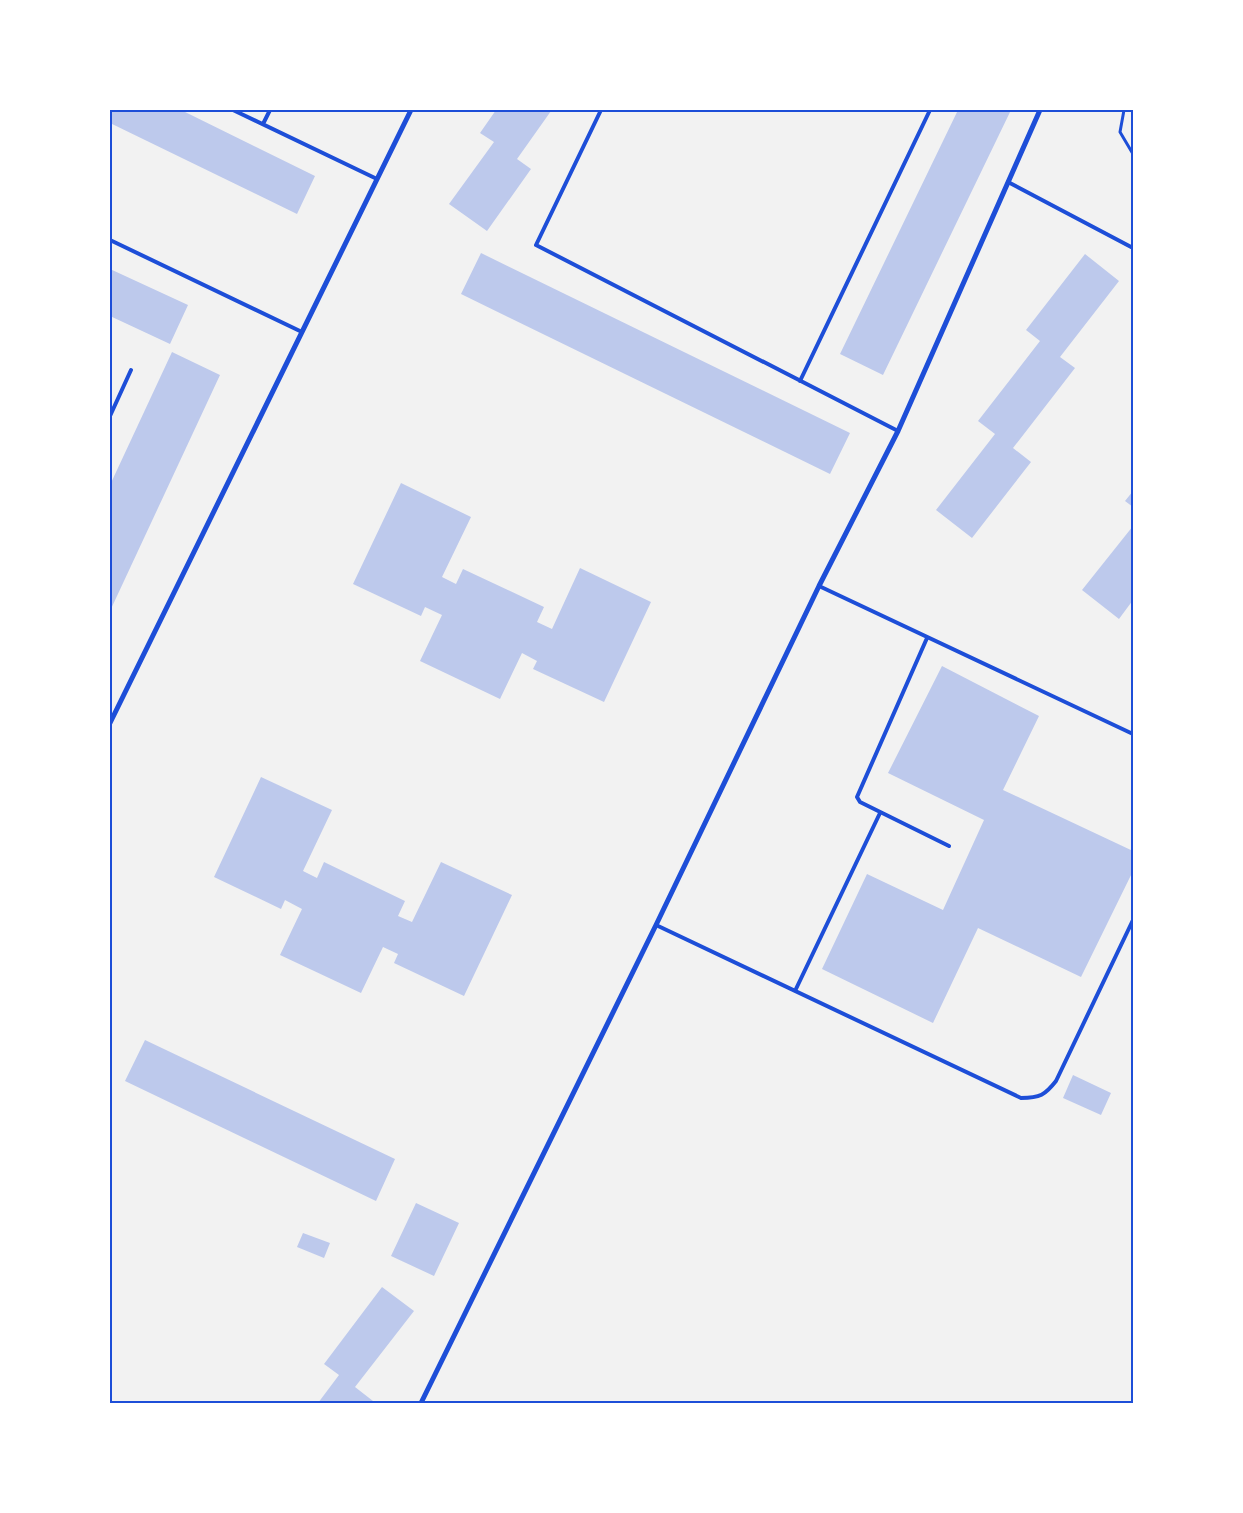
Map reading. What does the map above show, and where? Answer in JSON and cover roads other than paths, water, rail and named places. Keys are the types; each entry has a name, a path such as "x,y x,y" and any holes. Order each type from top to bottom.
{"street":[{"path":"110,723 411,110"},
{"path":"420,1403 656,925 819,586 898,431 1040,110"}],"lane":[{"path":"233,110 377,179"},
{"path":"263,124 270,110"},
{"path":"601,110 536,245 898,431"},
{"path":"800,381 930,110"},
{"path":"1008,182 1133,248"},
{"path":"110,240 302,332"},
{"path":"110,416 131,370"},
{"path":"819,586 1133,734"},
{"path":"927,638 857,797 860,802 880,813 949,846"},
{"path":"795,991 880,813"},
{"path":"656,925 1021,1098 1036,1098 1048,1092 1056,1081 1133,920"}]}
